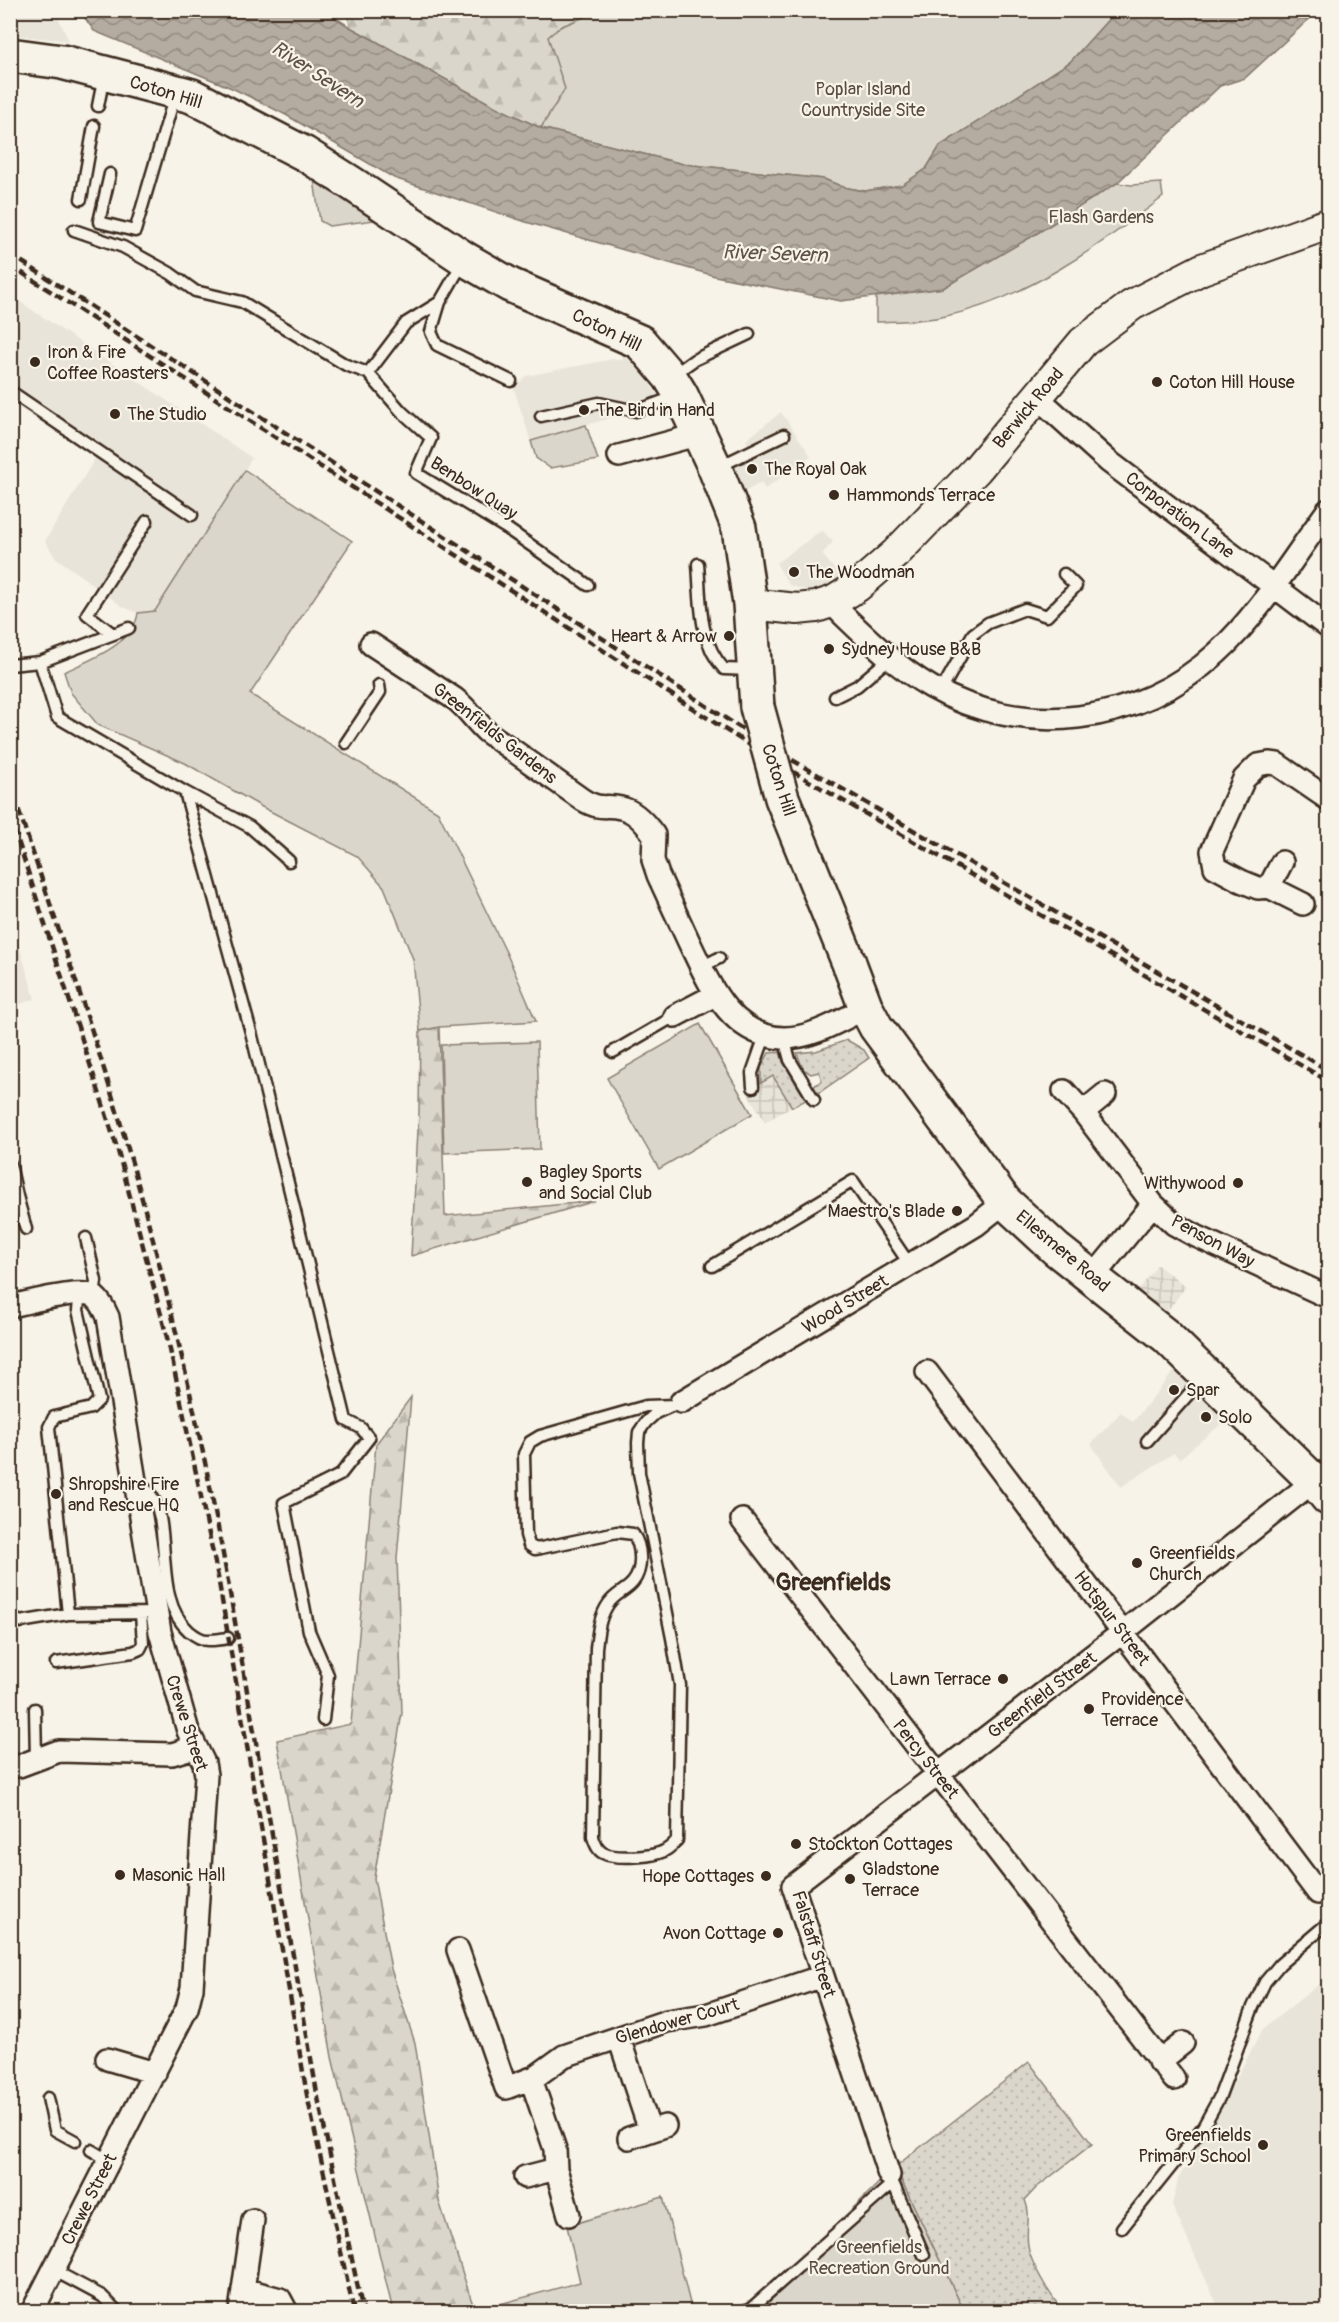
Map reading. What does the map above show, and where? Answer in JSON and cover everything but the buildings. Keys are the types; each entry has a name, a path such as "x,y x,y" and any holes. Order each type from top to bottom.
{"main road":[{"name":"Coton Hill","path":"10,55 62,62 192,96 305,154 465,260 510,285 640,342 675,386 700,434 743,541 757,707 782,798 849,963"},
{"name":"Berwick Road","path":"750,604 797,609 816,607 834,601 858,586 896,552 977,468 1083,342 1132,305 1202,269 1329,224"},
{"name":"Ellesmere Road","path":"849,963 866,1008 876,1027 1005,1202 1030,1226 1166,1336 1324,1489"}],"street":[{"name":"Corporation Lane","path":"1037,397 1108,461 1329,627"},
{"path":"620,456 700,434"},
{"path":"834,601 837,609 890,658 941,691 987,710 1019,718 1066,719 1095,716 1127,708 1159,694 1192,674 1217,653 1238,631 1329,510"},
{"name":"Greenfields Gardens","path":"371,644 462,704 487,732 583,800 594,807 620,807 631,812 647,825 654,835 652,860 710,963 715,995 735,1018 775,1037"},
{"path":"1303,904 1269,887 1258,888 1241,881 1215,867 1212,851 1244,780 1258,765 1277,764 1329,799"},
{"path":"1269,887 1282,862"},
{"path":"675,1016 715,995"},
{"path":"775,1037 799,1036 823,1029 866,1008"},
{"path":"1064,1091 1083,1112 1153,1204"},
{"path":"1083,1112 1105,1094"},
{"name":"Wood Street","path":"677,1404 976,1225 1005,1202"},
{"name":"Penson Way","path":"1093,1277 1153,1204 1174,1224 1196,1236 1329,1297"},
{"path":"10,1306 87,1295"},
{"name":"Crewe Street","path":"32,2312 53,2270 99,2155 155,2073 187,2008 192,1988 206,1775 204,1763 195,1747 149,1614 136,1487 108,1317 103,1306 87,1295"},
{"name":"Hotspur Street","path":"927,1372 1318,1893"},
{"name":"Greenfield Street","path":"938,1774 1123,1632 1324,1489"},
{"name":"Percy Street","path":"742,1520 1174,2079"},
{"path":"10,1766 19,1766 59,1751 172,1754 195,1747"},
{"name":"Falstaff Street","path":"891,2179 793,1886 938,1774"},
{"name":"Glendower Court","path":"458,1950 506,2088 531,2079 564,2056 678,2018 706,2015 823,1976"},
{"path":"619,2038 658,2129 629,2138"},
{"path":"1159,2062 1183,2043"},
{"path":"107,2059 155,2073"},
{"path":"531,2079 555,2148 556,2169 568,2216"},
{"path":"525,2177 556,2169"},
{"path":"240,2311 253,2220"},
{"path":"243,2289 280,2299 287,2312"}],"lane":[{"path":"98,106 104,73"},
{"path":"110,174 99,222 135,231 176,92"},
{"path":"81,199 94,126"},
{"name":"Benbow Quay","path":"74,230 123,247 170,273 195,291 242,302 346,364 368,373 401,411 432,438 416,473 506,528 588,585"},
{"path":"465,260 440,302 431,332 437,345 511,381"},
{"path":"368,373 406,323 440,302"},
{"path":"541,416 599,403 636,411 675,386 694,360 749,334"},
{"path":"10,391 192,515"},
{"path":"715,468 784,435"},
{"path":"113,634 87,614 147,521"},
{"path":"698,564 702,628 715,659 724,669 754,670"},
{"path":"941,691 973,634 988,623 1025,609 1047,616 1076,586 1064,574"},
{"path":"10,665 40,662 129,628"},
{"path":"835,697 857,686 890,658"},
{"path":"40,662 57,717 250,827 289,861"},
{"path":"346,743 380,692 379,685"},
{"path":"185,792 255,1047 346,1420 361,1428 369,1438 340,1475 284,1503 309,1631 328,1675 323,1720"},
{"path":"613,1052 675,1016"},
{"path":"753,1087 752,1073 775,1037 814,1100"},
{"path":"10,1164 14,1196 26,1229"},
{"path":"712,1266 853,1181 910,1265"},
{"path":"68,1614 49,1427 54,1417 91,1408 99,1400 78,1310 96,1281 86,1238"},
{"path":"1147,1441 1206,1375"},
{"path":"677,1404 656,1413 646,1422 639,1432 638,1443 639,1473 680,1685 678,1840 660,1853 644,1857 617,1856 604,1854 597,1848 593,1838 596,1648 601,1618 609,1602 634,1581 641,1557 640,1542 633,1534 617,1532 535,1549 529,1545 526,1535 524,1454 531,1442 540,1436 646,1406 677,1404"},
{"path":"136,1487 146,1489 155,1503 166,1577 176,1618 193,1635 202,1639 210,1641 228,1638"},
{"path":"12,1617 20,1622 68,1614 149,1614 140,1649 133,1652 56,1663"},
{"path":"35,1709 36,1759"},
{"path":"1122,2228 1203,2127 1219,2098 1253,2007 1265,1983 1280,1964 1329,1923"},
{"path":"48,2098 55,2130 75,2141"},
{"path":"747,2312 891,2179 924,2255"},
{"path":"53,2270 102,2296 118,2312"}],"shaded area":[{"path":"11,10 55,11 69,41 11,35"},
{"path":"10,295 252,458 155,611 138,613 123,607 55,557 45,541 96,457 11,403"},
{"name":"The Bird in Hand","path":"626,350 665,405 586,425 598,460 550,468 536,458 514,389 526,376 613,359 622,360"},
{"path":"781,412 811,456 765,489 761,483 744,492 726,454 748,446 746,440"},
{"path":"822,530 833,542 822,554 843,580 832,588 807,591 789,585 776,563"},
{"path":"18,942 35,999 11,1007 11,944"},
{"path":"773,1075 792,1107 765,1122 747,1092"},
{"path":"1157,1265 1186,1286 1167,1312 1138,1291"},
{"path":"1175,1370 1232,1415 1179,1459 1174,1453 1121,1487 1091,1444 1121,1412 1133,1422"},
{"name":"Greenfields Primary School","path":"1328,1977 1328,2311 1220,2311 1172,2205 1178,2179 1263,2029"}],"green space":[{"path":"348,11 599,11 560,27 565,89 541,128 496,107 350,27"},
{"name":"Poplar Island Countryside Site","path":"599,11 1116,11 1070,62 940,146 926,169 902,185 865,191 843,187 824,179 683,164 541,128 565,89 548,37 560,27"},
{"path":"313,173 382,219 329,226 320,221"},
{"name":"Flash Gardens","path":"1117,183 1131,185 1161,183 1163,197 1114,234 1061,269 1004,297 938,318 876,322 876,297 943,288 1031,237"},
{"path":"586,425 598,460 550,468 536,458 531,441"},
{"path":"245,470 352,541 250,694 438,812 506,952 536,1021 439,1027 420,1031 413,959 384,887 357,856 262,807 185,763 98,725 71,693 64,672 98,656 120,642 135,624 138,613 155,611"},
{"path":"700,1024 752,1114 659,1169 607,1078"},
{"path":"439,1027 445,1216 595,1201 411,1256 419,1113 420,1031"},
{"path":"847,1040 864,1050 869,1058 817,1094 814,1086 822,1081 819,1072 811,1074 803,1069 797,1053 816,1051"},
{"path":"537,1042 540,1149 444,1153 441,1045"},
{"path":"780,1052 783,1062 806,1100 792,1107 773,1076 761,1083 761,1068 769,1053"},
{"path":"411,1397 397,1558 402,1713 374,1878 391,1969 415,2043 439,2201 475,2311 393,2311 332,2057 277,1740 351,1724 376,1444"},
{"path":"1029,2062 1092,2144 1036,2188 1025,2200 1028,2212 1027,2240 1033,2262 1063,2311 964,2311 895,2167"},
{"name":"Greenfields Recreation Ground","path":"895,2167 964,2311 719,2312 748,2302 804,2256"},
{"path":"663,2197 692,2311 475,2311 580,2282 567,2226"}],"water":[{"name":"River Severn","path":"80,11 325,11 496,107 541,128 683,164 824,179 843,187 865,191 902,185 926,169 940,146 1070,62 1116,11 1312,11 1308,20 1245,78 1220,86 1117,183 1031,237 943,288 841,301 715,276 526,222 394,178 286,115 234,89 94,31"}],"railway":[{"path":"10,254 794,761 1328,1070"},
{"path":"10,265 790,770 1328,1081"},
{"path":"10,784 111,1091 154,1242 188,1384 227,1576 317,2093 363,2312"},
{"path":"10,816 118,1151 169,1345 218,1577 307,2095 354,2312"}],"place":[{"name":"Iron & Fire Coffee Roasters","path":"35,362"},
{"name":"Coton Hill House","path":"1157,382"},
{"name":"The Bird in Hand","path":"584,410"},
{"name":"The Studio","path":"115,414"},
{"name":"The Royal Oak","path":"752,469"},
{"name":"Hammonds Terrace","path":"834,495"},
{"name":"The Woodman","path":"794,572"},
{"name":"Heart & Arrow","path":"729,636"},
{"name":"Sydney House B&B","path":"829,649"},
{"name":"Bagley Sports and Social Club","path":"527,1182"},
{"name":"Withywood","path":"1238,1183"},
{"name":"Maestro's Blade","path":"957,1211"},
{"name":"Spar","path":"1174,1390"},
{"name":"Solo","path":"1206,1417"},
{"name":"Shropshire Fire and Rescue HQ","path":"56,1494"},
{"name":"Greenfields Church","path":"1137,1563"},
{"name":"Lawn Terrace","path":"1003,1679"},
{"name":"Providence Terrace","path":"1089,1709"},
{"name":"Stockton Cottages","path":"796,1844"},
{"name":"Masonic Hall","path":"120,1875"},
{"name":"Hope Cottages","path":"766,1876"},
{"name":"Gladstone Terrace","path":"850,1879"},
{"name":"Avon Cottage","path":"778,1933"},
{"name":"Greenfields Primary School","path":"1263,2145"}],"district":[{"name":"Greenfields","path":"833,1582"}]}
